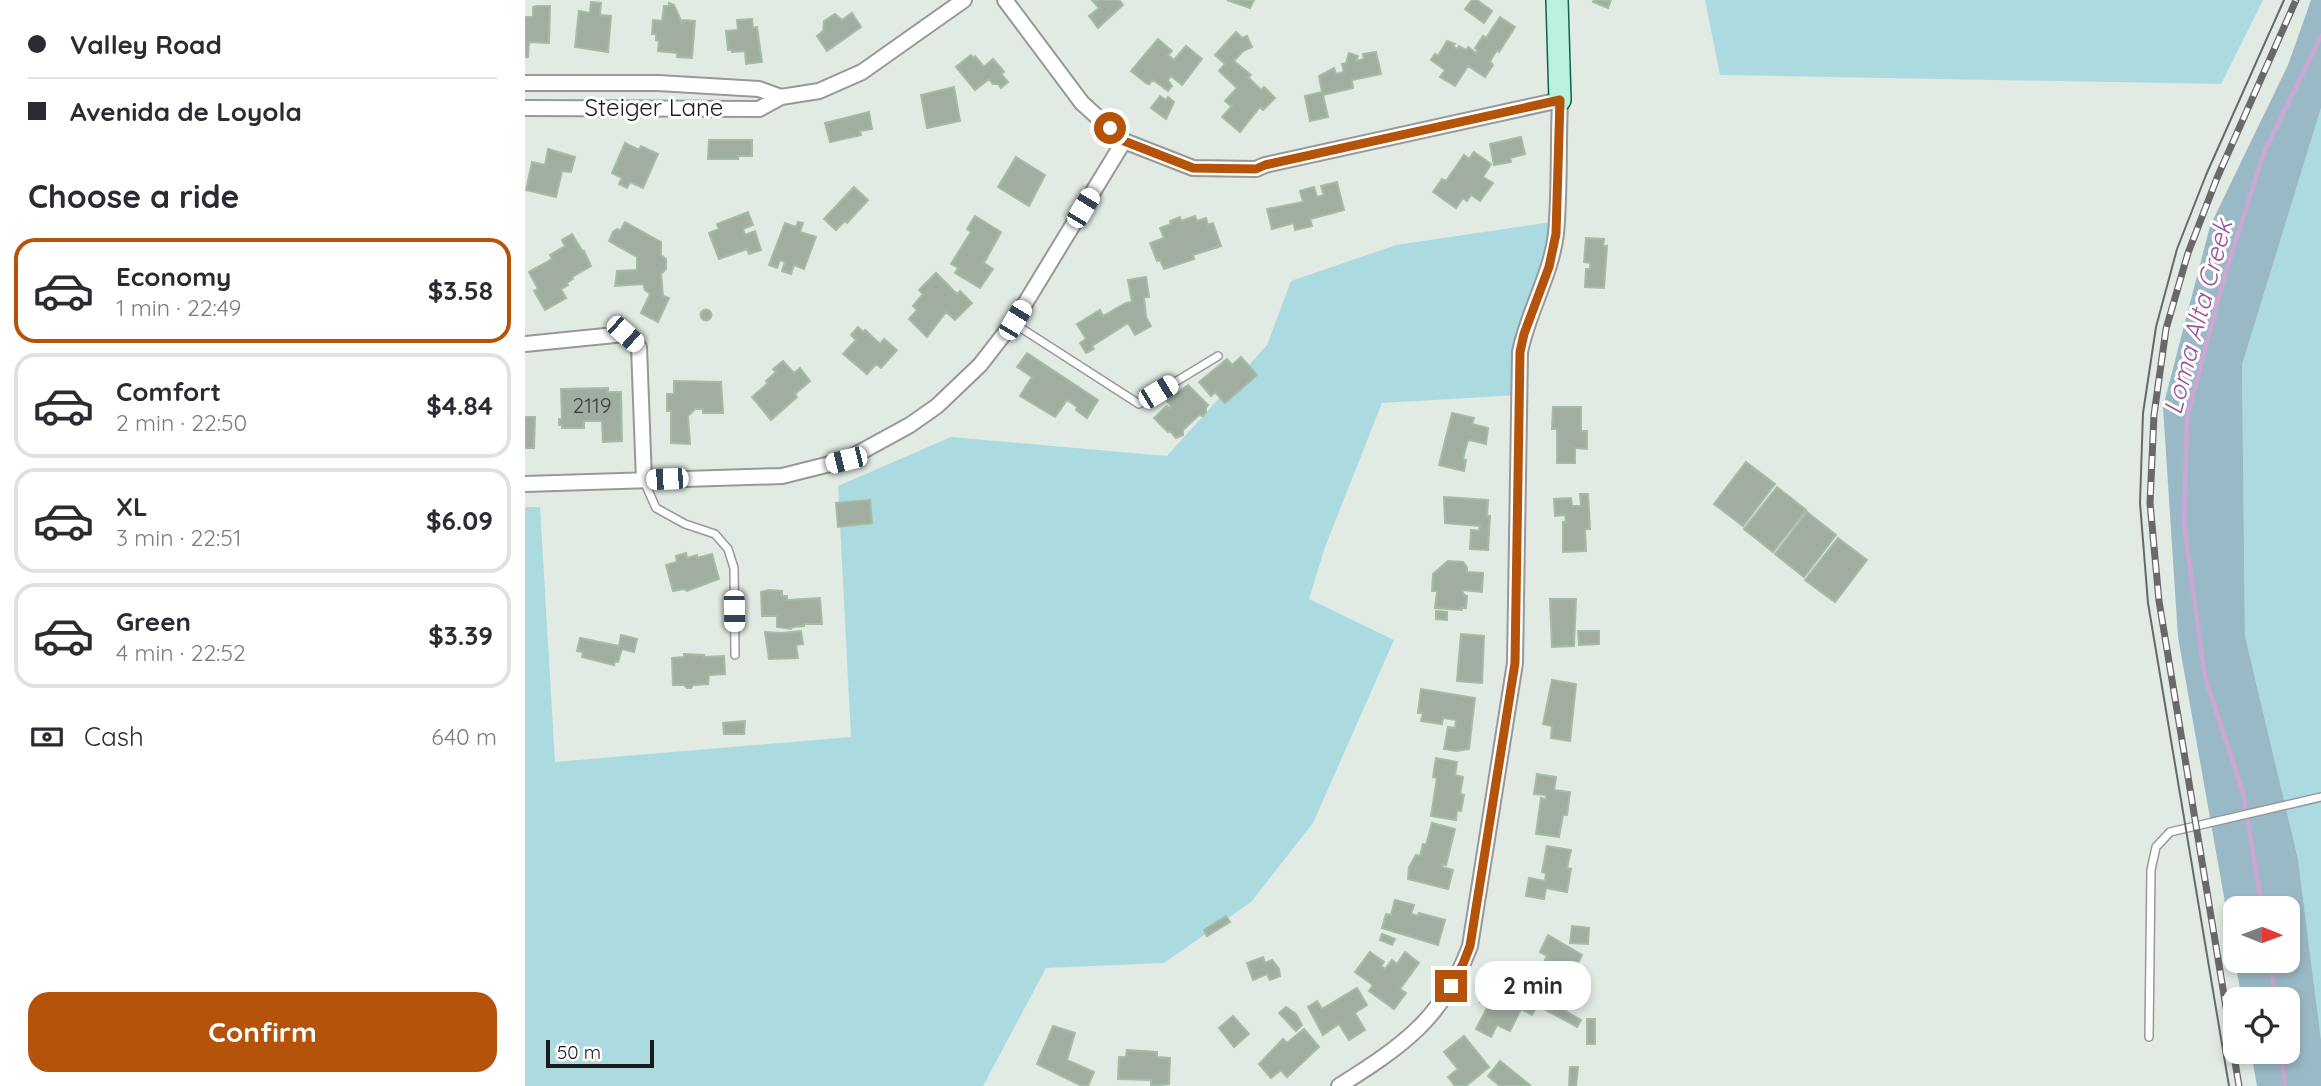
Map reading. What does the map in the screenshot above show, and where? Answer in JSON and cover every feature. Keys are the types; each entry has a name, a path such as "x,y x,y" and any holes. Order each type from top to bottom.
{"street":[{"name":"Steiger Lane","path":"525,107 759,109 781,97 819,91 862,72 964,0"},
{"path":"1005,0 1082,103 1124,141 1193,168 1256,169 1560,100"},
{"path":"1339,1086 1389,1055 1422,1026 1439,1007 1470,946 1515,663 1520,352 1549,267 1556,234 1560,100 1557,0"},
{"name":"Steiger Lane","path":"525,83 658,83 759,89 781,97"},
{"path":"525,484 782,475 846,460 910,425 937,406 980,365 1013,323 1124,141"},
{"path":"525,344 625,334 639,347 644,480"}],"lane":[{"path":"1013,323 1139,404 1218,356"},
{"path":"644,480 656,508 685,524 715,534 728,549 734,568 735,654"},
{"path":"2149,1037 2151,870 2156,847 2170,832 2321,797"}],"shaded area":[{"path":"1705,0 2263,0 2221,84 1720,75"},
{"path":"2311,0 2321,0 2321,108 2242,365 2245,636 2298,859 2321,1040 2321,1086 2257,1086 2253,1064 2300,1064 2300,987 2240,987 2237,973 2300,973 2300,896 2224,896 2178,637 2163,407 2210,226 2288,65"},
{"path":"2321,108 2321,1040 2298,859 2245,636 2242,365"},
{"path":"1564,220 1524,333 1519,395 1382,403 1325,547 1309,599 1394,640 1313,823 1251,902 1164,963 1046,968 983,1086 525,1086 525,507 540,507 555,762 851,737 838,486 951,437 1167,456 1267,345 1291,281 1396,245"}],"building":[{"path":"1092,0 1119,0 1123,5 1098,28 1089,16 1099,8"},
{"path":"1227,0 1254,0 1250,8"},
{"path":"1472,0 1477,0 1492,11 1484,23 1465,9"},
{"path":"1611,0 1608,8 1593,2"},
{"path":"591,2 601,3 600,15 611,16 608,52 575,47 579,11 590,13"},
{"path":"669,3 674,5 682,23 683,20 695,21 692,58 658,51 659,41 656,40 656,34 652,34 653,20 662,21 664,6 669,6"},
{"path":"550,6 549,43 529,42 528,57 525,57 525,17 533,17 533,7"},
{"path":"852,13 861,27 827,51 817,36 823,31 824,21 835,14 842,20"},
{"path":"1500,17 1515,27 1490,61 1493,65 1485,77 1468,66 1455,86 1440,77 1445,70 1431,60 1435,54 1438,56 1447,41 1455,44 1453,46 1457,49 1459,46 1466,50 1468,47 1476,53 1478,51 1475,48 1483,36 1486,38"},
{"path":"752,19 753,28 757,27 762,62 746,64 745,51 728,50 726,31 738,30 737,20"},
{"path":"1236,32 1242,38 1247,36 1252,47 1243,51 1234,61 1251,75 1248,77 1261,90 1264,87 1275,98 1263,110 1260,107 1240,132 1222,117 1233,105 1225,101 1237,88 1219,71 1225,64 1215,55"},
{"path":"1158,39 1172,51 1168,55 1174,60 1186,46 1202,59 1182,85 1171,76 1168,80 1172,86 1168,91 1153,80 1149,84 1146,83 1131,71"},
{"path":"1376,52 1381,74 1352,80 1353,88 1323,95 1328,117 1310,121 1305,96 1322,92 1319,76 1334,68 1336,74 1344,72 1342,64 1346,63 1349,53 1358,56 1356,61 1364,59 1363,54"},
{"path":"971,55 984,67 993,59 1004,72 1001,74 1008,82 1001,88 989,79 975,90 956,67"},
{"path":"954,87 960,121 927,128 921,95"},
{"path":"1160,96 1166,100 1168,97 1174,102 1166,119 1151,108"},
{"path":"869,112 872,129 860,131 861,135 830,142 825,123"},
{"path":"1521,137 1525,154 1510,158 1511,162 1494,165 1490,144"},
{"path":"709,140 752,140 752,156 708,159"},
{"path":"625,143 639,150 641,146 658,154 643,188 630,182 627,188 619,184 622,178 612,173"},
{"path":"548,149 575,157 571,172 562,171 556,197 526,190 532,162 545,165"},
{"path":"1474,152 1491,164 1483,177 1493,183 1480,201 1471,195 1467,201 1463,198 1456,208 1433,192 1442,179 1446,181 1464,155 1469,159"},
{"path":"1016,157 1045,175 1029,206 998,187"},
{"path":"1337,182 1344,210 1310,219 1312,226 1295,230 1294,223 1272,229 1267,209 1303,202 1300,191 1314,187 1317,197 1324,195 1321,186"},
{"path":"854,187 868,200 847,223 845,221 836,230 824,219"},
{"path":"748,212 753,225 743,229 745,235 755,231 761,250 749,254 747,249 719,259 709,233 719,229 717,224"},
{"path":"975,216 1001,232 984,263 993,269 980,288 955,273 958,268 951,264 971,232 967,229"},
{"path":"1195,216 1197,221 1206,218 1208,225 1213,223 1221,246 1193,255 1194,259 1164,269 1160,260 1157,261 1150,243 1164,238 1160,228 1171,224 1170,221 1180,217 1181,221"},
{"path":"625,222 661,242 661,255 666,259 666,269 661,274 663,296 669,298 658,322 641,313 650,294 643,284 615,286 617,271 637,270 637,257 609,241 613,232 617,229 620,231"},
{"path":"798,222 803,223 800,232 816,237 804,269 794,265 791,274 782,271 785,262 780,260 777,268 769,265 785,223 796,227"},
{"path":"572,234 591,266 572,277 568,285 561,289 566,298 545,310 534,291 538,289 529,272 552,259 550,255 565,246 562,240"},
{"path":"1586,238 1604,239 1603,246 1607,246 1604,288 1585,287 1586,269 1590,269 1590,263 1584,262"},
{"path":"936,273 957,294 960,291 972,303 955,320 946,312 927,337 909,319 917,310 913,306 923,294 919,290"},
{"path":"1146,277 1149,297 1144,297 1146,317 1151,326 1135,335 1128,323 1092,346 1094,349 1086,353 1080,343 1086,339 1077,324 1100,310 1103,316 1132,302 1128,280"},
{"path":"706,310 710,311 710,319 706,320 702,319 701,315 702,311"},
{"path":"858,327 880,344 884,339 897,350 881,368 876,364 867,374 843,354 856,340 851,335"},
{"path":"1027,353 1098,400 1087,418 1067,400 1055,417 1020,396 1032,377 1017,367"},
{"path":"1241,357 1257,375 1225,403 1215,392 1211,396 1199,382 1227,359 1232,365"},
{"path":"783,361 794,373 800,368 810,381 795,394 797,397 771,420 752,397 768,383 766,381 776,372 773,369"},
{"path":"674,381 721,382 723,413 703,413 703,409 695,409 688,416 690,444 671,443 671,411 667,411 667,394 674,394"},
{"path":"1188,385 1208,405 1203,416 1199,415 1183,430 1183,435 1176,438 1154,418 1167,406 1169,408 1171,406 1167,401"},
{"path":"608,388 608,392 621,392 622,441 603,442 602,421 584,421 584,428 562,428 562,425 559,425 559,419 562,419 561,389"},
{"path":"1553,407 1581,407 1581,431 1587,431 1587,449 1575,448 1575,463 1557,463 1557,429 1552,429"},
{"path":"1452,413 1474,418 1472,424 1488,428 1486,444 1469,440 1467,443 1463,459 1466,460 1464,471 1439,465"},
{"path":"525,417 535,417 534,448 525,448"},
{"path":"1746,462 1775,484 1743,526 1714,504"},
{"path":"1777,487 1806,510 1773,552 1744,529"},
{"path":"1580,494 1588,494 1590,529 1585,529 1586,551 1563,552 1565,515 1555,516 1554,499 1571,498 1572,506 1581,506"},
{"path":"1444,497 1488,500 1488,550 1470,549 1471,530 1479,531 1480,526 1445,523"},
{"path":"870,500 872,523 838,527 836,503"},
{"path":"1807,512 1836,535 1804,577 1775,554"},
{"path":"1838,538 1867,560 1835,602 1805,580"},
{"path":"686,553 687,558 712,554 719,579 687,591 673,591 666,565 677,562 676,556"},
{"path":"1448,561 1463,562 1467,572 1483,573 1482,592 1462,590 1467,596 1466,608 1462,610 1435,608 1437,591 1432,591 1433,574"},
{"path":"782,591 782,596 787,596 787,600 820,598 822,624 804,624 791,629 777,627 777,616 762,616 761,592"},
{"path":"1550,599 1576,599 1574,646 1552,647"},
{"path":"1436,611 1447,612 1447,620 1436,619"},
{"path":"801,631 803,644 796,645 798,658 769,659 765,632"},
{"path":"1578,631 1599,631 1599,644 1579,645"},
{"path":"1461,634 1484,636 1482,683 1457,681"},
{"path":"621,635 637,639 634,652 622,649 618,662 615,661 614,665 582,657 583,652 577,651 580,638 619,646"},
{"path":"684,654 724,656 725,674 709,675 708,684 693,685 691,688 673,685 672,658 684,657"},
{"path":"1552,680 1576,684 1570,741 1551,738 1552,726 1543,724"},
{"path":"1421,689 1475,698 1469,749 1444,749 1448,727 1455,728 1456,720 1443,718 1442,724 1421,721 1423,713 1418,713"},
{"path":"745,721 744,734 724,734 723,723"},
{"path":"1436,758 1457,762 1455,775 1463,777 1460,794 1464,795 1456,820 1431,816 1437,778 1433,777"},
{"path":"1537,774 1556,777 1554,790 1570,792 1567,815 1563,815 1559,837 1536,834 1541,798 1546,799 1546,795 1534,794"},
{"path":"1432,823 1455,829 1446,865 1442,864 1442,867 1453,870 1448,889 1408,879 1409,867 1416,855 1420,856 1423,844 1426,845"},
{"path":"1547,846 1571,850 1567,868 1571,869 1567,892 1546,888 1544,899 1526,896 1529,878 1545,881 1546,873 1542,872"},
{"path":"1395,900 1414,905 1411,914 1418,916 1419,913 1445,920 1438,945 1382,928 1386,914 1391,915"},
{"path":"1226,916 1230,922 1207,936 1204,930"},
{"path":"1572,926 1589,928 1588,944 1570,943"},
{"path":"1382,934 1395,939 1392,945 1380,940"},
{"path":"1548,935 1582,955 1568,984 1561,980 1557,988 1536,977 1547,956 1540,952"},
{"path":"1370,952 1384,962 1381,966 1385,969 1392,960 1397,964 1405,952 1419,963 1400,989 1406,993 1394,1009 1369,991 1373,985 1355,972"},
{"path":"1263,957 1265,963 1272,960 1279,969 1280,976 1270,980 1267,974 1253,980 1247,963"},
{"path":"1492,980 1538,1004 1532,1015 1521,1009 1510,1031 1497,1025 1491,1037 1476,1029 1488,1006 1480,1002"},
{"path":"1357,988 1367,1005 1355,1013 1365,1030 1349,1040 1339,1024 1323,1035 1308,1007 1317,1001 1322,1009"},
{"path":"1550,1002 1581,1020 1577,1027 1546,1010"},
{"path":"1286,1007 1296,1014 1302,1025 1296,1031 1279,1013"},
{"path":"1233,1016 1249,1034 1234,1047 1219,1028"},
{"path":"1587,1019 1595,1019 1595,1044 1587,1044"},
{"path":"1053,1026 1075,1033 1067,1060 1094,1072 1088,1086 1082,1086 1037,1064"},
{"path":"1304,1029 1319,1047 1287,1077 1281,1070 1271,1078 1259,1064 1283,1039 1287,1043"},
{"path":"1464,1036 1489,1067 1466,1086 1455,1086 1448,1077 1458,1069 1444,1052"},
{"path":"1127,1050 1157,1052 1157,1057 1170,1058 1169,1084 1151,1086 1151,1080 1118,1079 1119,1057 1126,1057"},
{"path":"1500,1061 1530,1085 1500,1086 1488,1076"},
{"path":"1570,1067 1578,1067 1576,1086 1569,1086"}],"waterway":[{"name":"Loma Alta Creek","path":"2260,896 2243,793 2205,677 2184,525 2187,417 2224,278 2264,152 2321,36"},
{"name":"Loma Alta Creek","path":"2272,973 2274,987"},
{"name":"Loma Alta Creek","path":"2282,1064 2285,1086"}],"tram line":[{"path":"2229,1086 2148,603 2140,503 2143,413 2156,327 2177,249 2206,175 2284,0"}],"railway":[{"path":"2239,1086 2159,601 2150,503 2154,415 2166,329 2188,253 2217,178 2296,0"}],"route":[{"path":"1110,128 1124,141 1193,168 1256,169 1560,100 1556,234 1549,267 1520,352 1515,663 1470,946 1451,986"}]}
